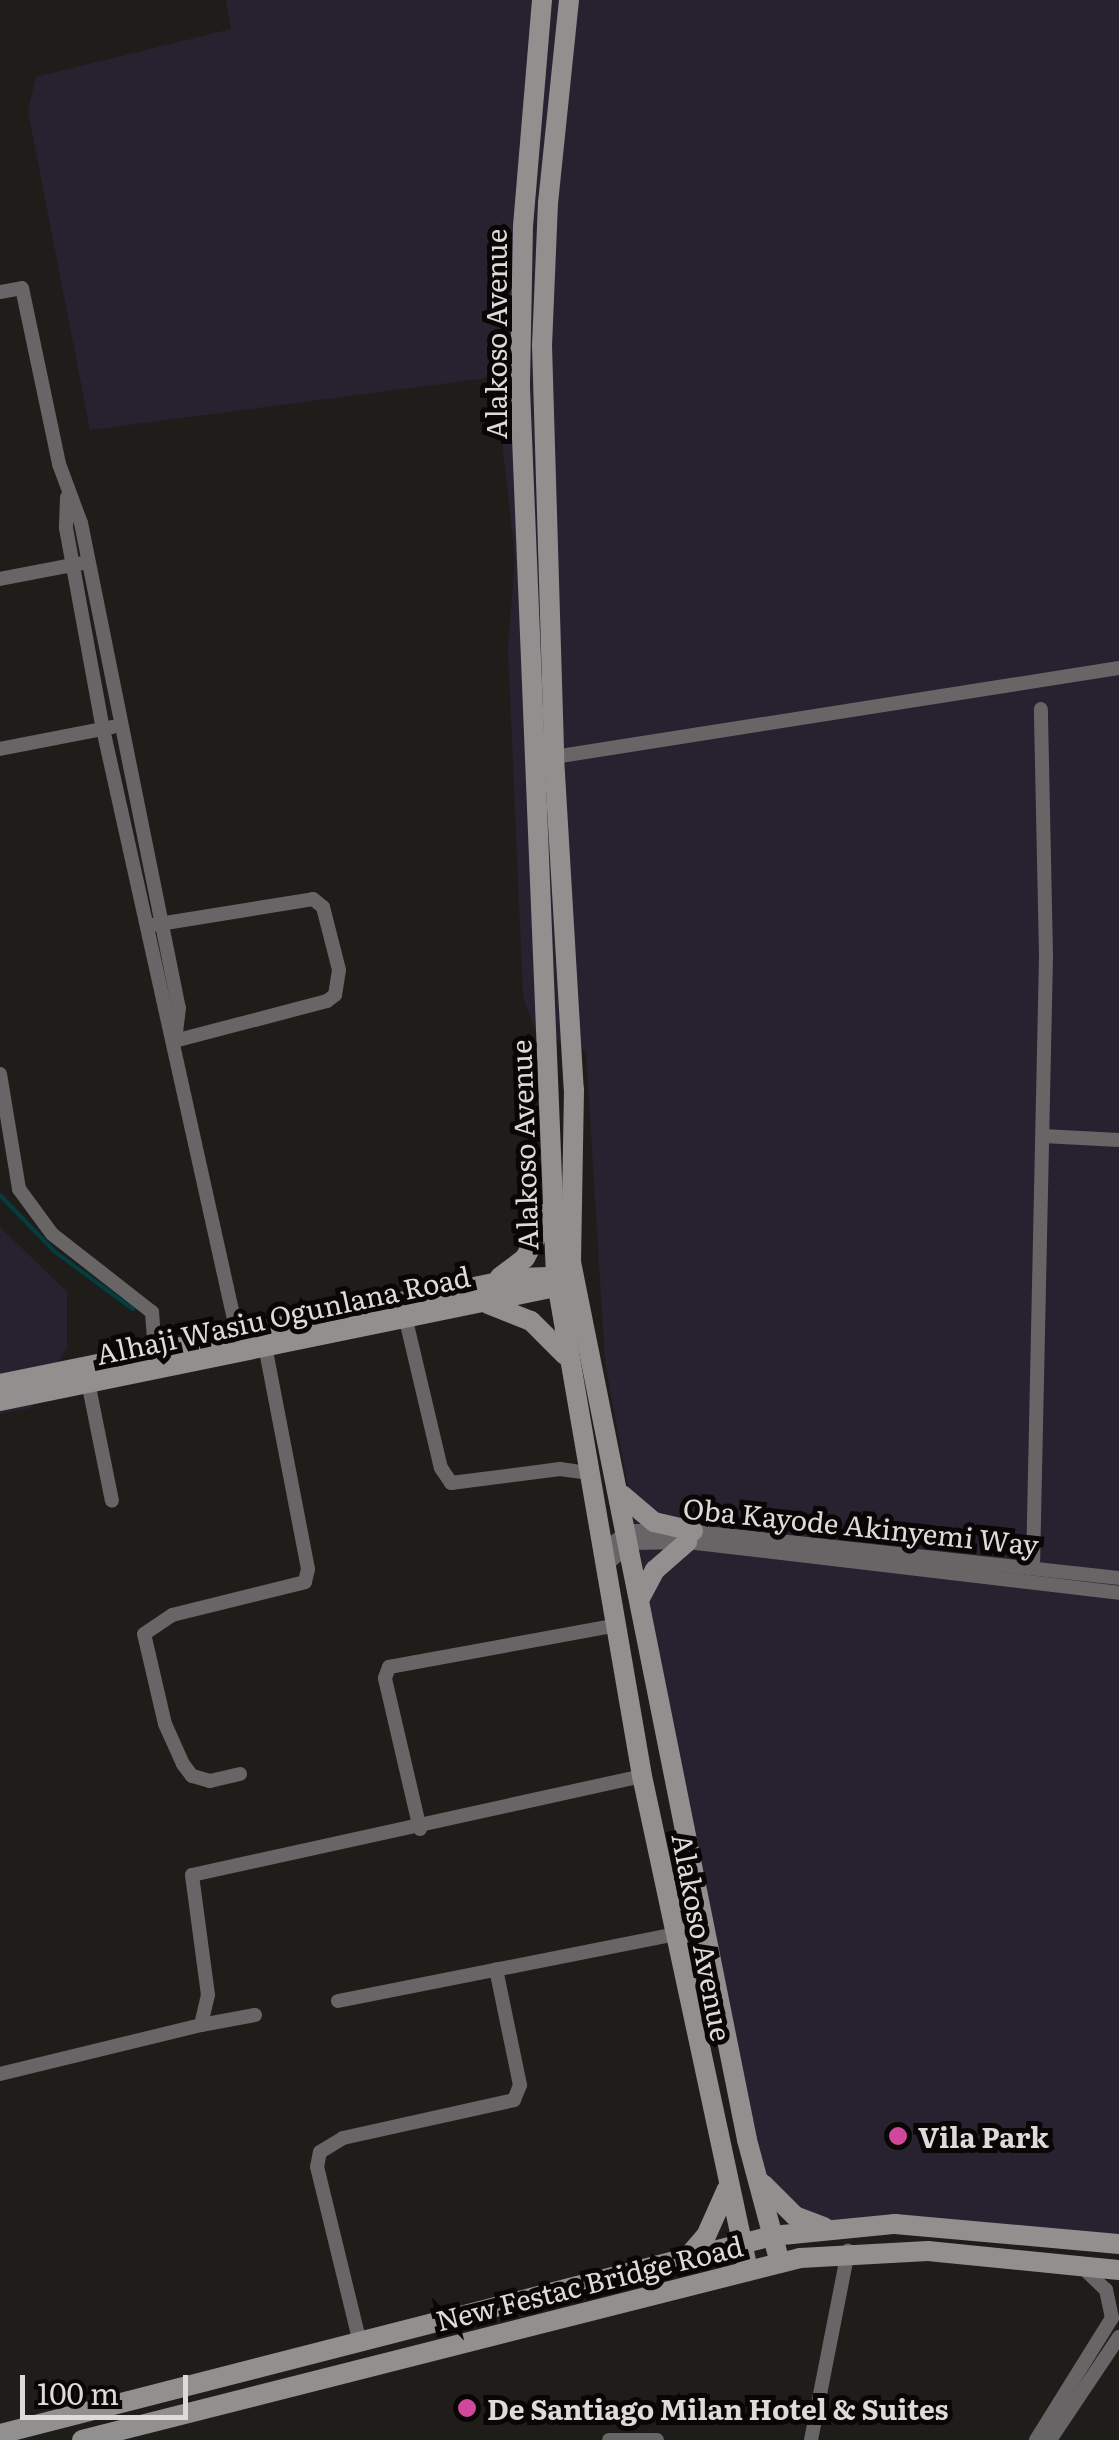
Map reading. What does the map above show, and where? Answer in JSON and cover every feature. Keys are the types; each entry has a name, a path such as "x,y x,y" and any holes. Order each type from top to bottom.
{"street":[{"name":"Alakoso Avenue","path":"542,0 540,60 522,226 520,388 554,1204 564,1277 630,1537 639,1600 755,2171 780,2263"},
{"name":"Alakoso Avenue","path":"569,0 542,345 554,758 574,1088 564,1277 565,1355 642,1776 748,2270"},
{"path":"540,60 563,58"},
{"path":"0,292 22,288 81,563 161,1014 175,1040 239,1343"},
{"path":"0,578 81,563"},
{"path":"554,758 1119,668"},
{"path":"1033,1567 1043,1136 1041,709"},
{"path":"0,749 110,727"},
{"path":"110,727 179,1008 175,1040"},
{"path":"144,927 313,899 323,907 339,970 336,995 328,1001 175,1040"},
{"path":"0,1074 19,1188 52,1234 152,1312 154,1352"},
{"path":"1043,1136 1119,1140"},
{"path":"554,1204 525,1258 479,1294 520,1314 565,1355"},
{"name":"Alhaji Wasiu Ogunlana Road","path":"0,1384 86,1374 564,1277"},
{"name":"Alhaji Wasiu Ogunlana Road","path":"0,1401 154,1352 239,1343 266,1346 405,1316 479,1294"},
{"path":"405,1316 440,1468 451,1482 560,1469 588,1472"},
{"path":"240,1774 201,1780 183,1764 165,1724 144,1634 172,1615 305,1582 308,1569 266,1346"},
{"path":"86,1374 112,1501"},
{"path":"609,1460 626,1504 654,1522 690,1537 655,1570 639,1600"},
{"path":"604,1558 630,1537"},
{"name":"Oba Kayode Akinyemi Way","path":"630,1537 690,1537 1119,1578"},
{"name":"Oba Kayode Akinyemi Way","path":"690,1537 1119,1592"},
{"path":"420,1828 385,1678 389,1667 617,1625"},
{"path":"201,2024 209,2006 192,1876 642,1776"},
{"path":"338,2000 675,1934"},
{"path":"360,2343 317,2167 320,2152 343,2138 514,2100 520,2085 496,1969"},
{"path":"0,2074 201,2024 255,2015"},
{"path":"755,2171 772,2198 826,2227"},
{"path":"684,2261 706,2236 728,2187"},
{"path":"0,2434 772,2236 826,2227 912,2225 1119,2244"},
{"path":"811,2440 848,2251"},
{"name":"New Festac Bridge Road","path":"82,2440 748,2270 848,2251 928,2251 1119,2270"},
{"path":"1036,2440 1112,2318 1106,2290 1080,2264"},
{"path":"422,2328 427,2352"},
{"path":"1050,2440 1119,2337"},
{"path":"609,2440 657,2440"}],"shaded area":[{"path":"226,0 1119,0 1119,2239 806,2227 757,2190 605,1362 586,1051 536,1033 523,996 508,648 515,558 495,377 90,430 28,111 36,77 231,29"},
{"path":"0,1227 67,1292 67,1347 31,1408 0,1414"}],"waterway":[{"path":"0,1195 54,1251 133,1309"}],"place":[{"name":"Vila Park","path":"898,2136"},
{"name":"De Santiago Milan Hotel & Suites","path":"467,2408"}]}
